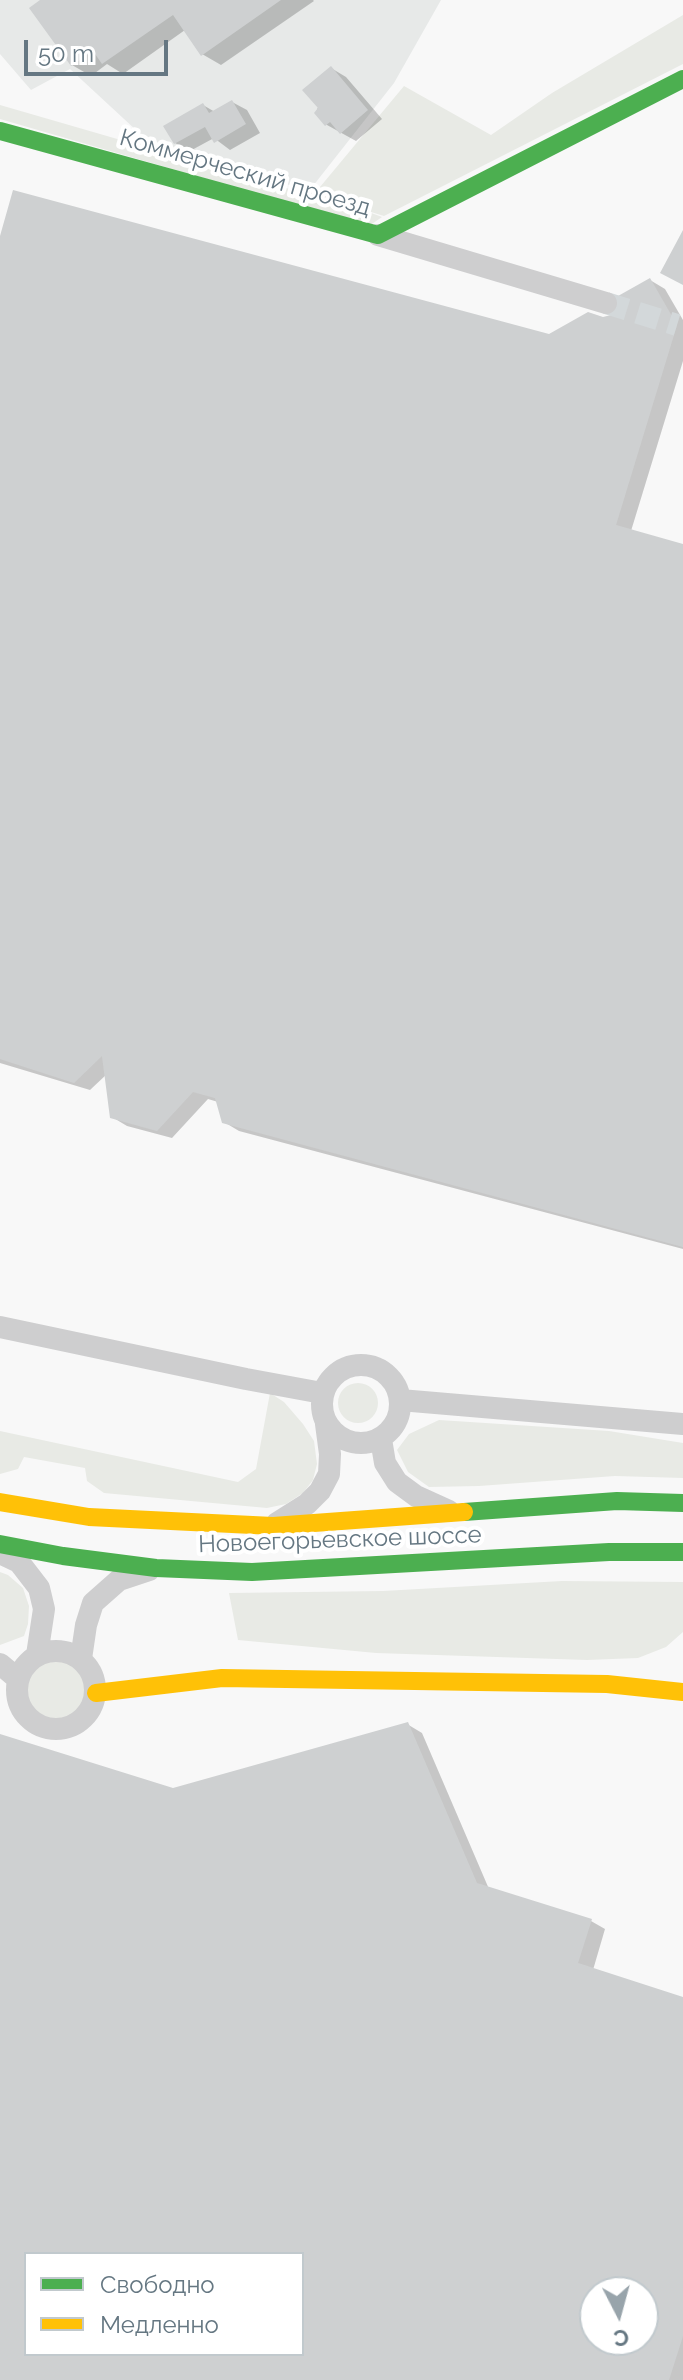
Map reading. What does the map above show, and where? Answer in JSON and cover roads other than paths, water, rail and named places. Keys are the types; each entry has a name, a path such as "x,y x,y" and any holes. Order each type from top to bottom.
{"main road":[{"name":"Коммерческий проезд","path":"0,131 378,235 683,79"},
{"name":"Новоегорьевское шоссе","path":"0,1502 89,1517 273,1526 617,1501 683,1503"},
{"name":"Новоегорьевское шоссе","path":"0,1544 156,1568 252,1572 609,1552 683,1552"},
{"path":"96,1693 222,1678 607,1684 683,1692"}],"street":[{"path":"378,235 606,303"},
{"path":"0,1327 322,1393"},
{"path":"273,1526 307,1504 320,1491 329,1474 330,1454 321,1409 322,1393 329,1380 339,1370 353,1365 367,1365 383,1371 395,1384 400,1400 399,1415 381,1439 350,1443 337,1436 326,1424"},
{"path":"400,1400 683,1424"},
{"path":"381,1439 385,1463 397,1482 416,1496 450,1511"},
{"path":"0,1553 19,1562 39,1588 44,1609 37,1655"},
{"path":"81,1659 93,1603 119,1580 156,1568"},
{"path":"52,1650 69,1652 81,1659 91,1670 96,1693 87,1715 76,1724 61,1729 45,1728 31,1721 22,1710 17,1694 18,1679 25,1665 37,1655 52,1650"},
{"path":"0,1664 18,1679"}],"tunnel":[{"path":"606,303 677,325"}]}
